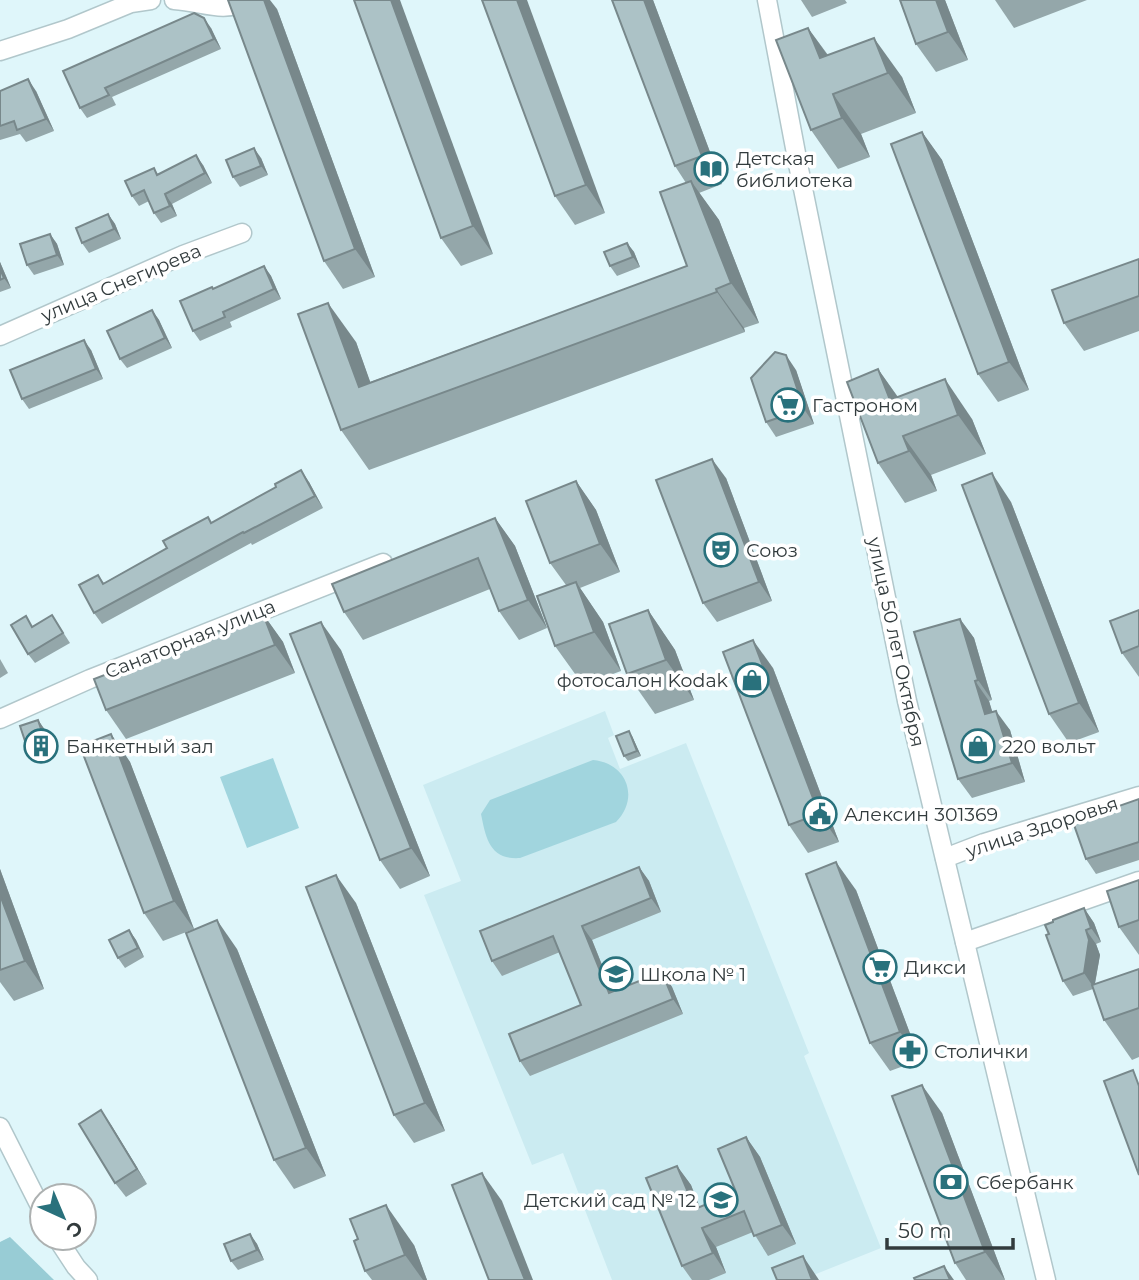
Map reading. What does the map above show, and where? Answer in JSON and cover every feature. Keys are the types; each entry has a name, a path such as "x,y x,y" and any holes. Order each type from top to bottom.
{"street":[{"path":"0,51 68,29 131,3 151,0"},
{"path":"174,0 218,8 238,6 252,0"},
{"name":"улица 50 лет Октября","path":"767,0 907,701 1046,1280"},
{"name":"улица Снегирева","path":"0,336 183,255 242,233"},
{"name":"Санаторная улица","path":"0,719 90,679 383,563"},
{"name":"улица Здоровья","path":"945,858 984,843 1139,796"},
{"path":"965,942 1139,881"},
{"path":"0,1127 28,1182"},
{"path":"66,1252 88,1280"}],"shaded area":[{"name":"Школа № 1","path":"605,711 614,735 608,738 620,769 686,743 809,1053 804,1056 881,1248 801,1280 612,1280 563,1153 532,1165 424,895 461,881 423,785"},
{"path":"273,758 299,828 247,848 220,777"},
{"path":"593,760 614,768 626,783 627,803 616,822 520,858 510,858 496,852 485,832 481,814 490,800"},
{"path":"10,1237 54,1280 0,1280 0,1242"}],"building":[{"path":"228,0 264,0 355,249 324,261"},
{"path":"354,0 391,0 473,226 441,238"},
{"path":"482,0 517,0 586,185 555,196"},
{"path":"612,0 644,0 702,156 675,166"},
{"path":"900,0 936,0 948,32 916,44"},
{"path":"194,13 204,18 214,39 105,88 109,95 80,108 63,71"},
{"path":"808,28 820,58 874,38 888,73 833,94 842,118 811,130 776,40"},
{"path":"28,79 46,119 17,130 14,121 0,126 0,91"},
{"path":"922,132 1009,362 978,374 891,144"},
{"path":"254,148 261,166 233,177 226,160"},
{"path":"196,155 205,173 165,194 170,206 154,213 144,190 132,196 125,181 154,168 157,175"},
{"path":"691,181 731,283 716,289 717,292 341,430 298,314 328,303 359,387 687,266 660,192"},
{"path":"108,214 114,229 82,243 76,228"},
{"path":"50,234 57,255 27,265 20,244"},
{"path":"627,243 633,257 610,266 604,252"},
{"path":"1139,259 1139,296 1064,323 1052,290"},
{"path":"264,266 274,289 223,312 225,317 193,331 180,301"},
{"path":"152,310 165,338 120,359 107,331"},
{"path":"84,340 96,369 22,399 10,370"},
{"path":"775,352 786,355 804,409 766,422 751,378"},
{"path":"878,369 890,400 945,379 958,415 903,436 909,451 878,463 847,382"},
{"name":"Союз","path":"712,459 759,582 703,603 656,480"},
{"path":"301,470 315,496 94,613 79,585 98,575 103,584 167,548 163,541 208,517 211,523"},
{"path":"992,473 1079,703 1049,714 962,485"},
{"path":"576,481 600,544 550,563 526,501"},
{"path":"495,518 528,600 499,611 478,558 344,612 332,584"},
{"path":"576,582 594,632 555,646 537,596"},
{"path":"648,610 666,660 627,674 609,624"},
{"path":"1139,610 1139,646 1122,653 1110,621"},
{"path":"263,614 275,645 106,710 94,679"},
{"path":"52,615 63,633 28,654 11,625 26,616 32,627"},
{"path":"960,619 985,714 996,711 1012,763 958,779 914,632"},
{"path":"321,622 411,848 380,860 290,634"},
{"path":"753,640 819,814 789,825 723,652"},
{"path":"38,720 47,747 29,753 20,726"},
{"path":"629,731 637,751 624,756 616,736"},
{"path":"111,734 174,901 144,913 80,746"},
{"path":"1139,799 1139,842 1086,859 1073,822"},
{"path":"836,862 900,1032 870,1043 806,874"},
{"path":"639,867 651,898 582,926 609,993 662,972 673,999 520,1061 509,1034 581,1005 553,936 492,961 480,931"},
{"path":"336,875 425,1103 394,1115 306,887"},
{"path":"1139,880 1139,920 1119,927 1107,891"},
{"path":"0,895 25,961 0,970"},
{"path":"1084,908 1091,928 1086,930 1089,940 1084,973 1063,981 1046,935 1049,934 1045,925"},
{"path":"217,920 306,1148 274,1160 186,933"},
{"path":"129,930 138,948 118,958 109,940"},
{"path":"1139,969 1139,1008 1104,1020 1092,985"},
{"path":"1133,1070 1139,1086 1139,1175 1104,1081"},
{"path":"922,1085 985,1252 955,1263 892,1096"},
{"path":"101,1110 137,1169 115,1183 79,1124"},
{"path":"746,1137 782,1225 754,1236 744,1211 702,1228 713,1253 682,1266 646,1178 677,1166 695,1209 736,1192 718,1149"},
{"path":"482,1173 525,1280 489,1280 452,1185"},
{"path":"386,1205 405,1255 365,1271 354,1241 358,1239 350,1219"},
{"path":"250,1234 257,1250 231,1261 224,1244"},
{"path":"803,1256 812,1280 777,1280 772,1268"},
{"path":"944,1266 950,1280 914,1278"}],"place":[{"name":"Детская библиотека","path":"711,169"},
{"name":"Гастроном","path":"788,405"},
{"name":"Союз","path":"721,550"},
{"name":"фотосалон Kodak","path":"752,680"},
{"name":"Банкетный зал","path":"41,746"},
{"name":"220 вольт","path":"978,746"},
{"name":"Алексин 301369","path":"820,814"},
{"name":"Дикси","path":"880,967"},
{"name":"Школа № 1","path":"616,974"},
{"name":"Столички","path":"910,1051"},
{"name":"Сбербанк","path":"951,1182"},
{"name":"Детский сад № 12","path":"721,1200"}]}
